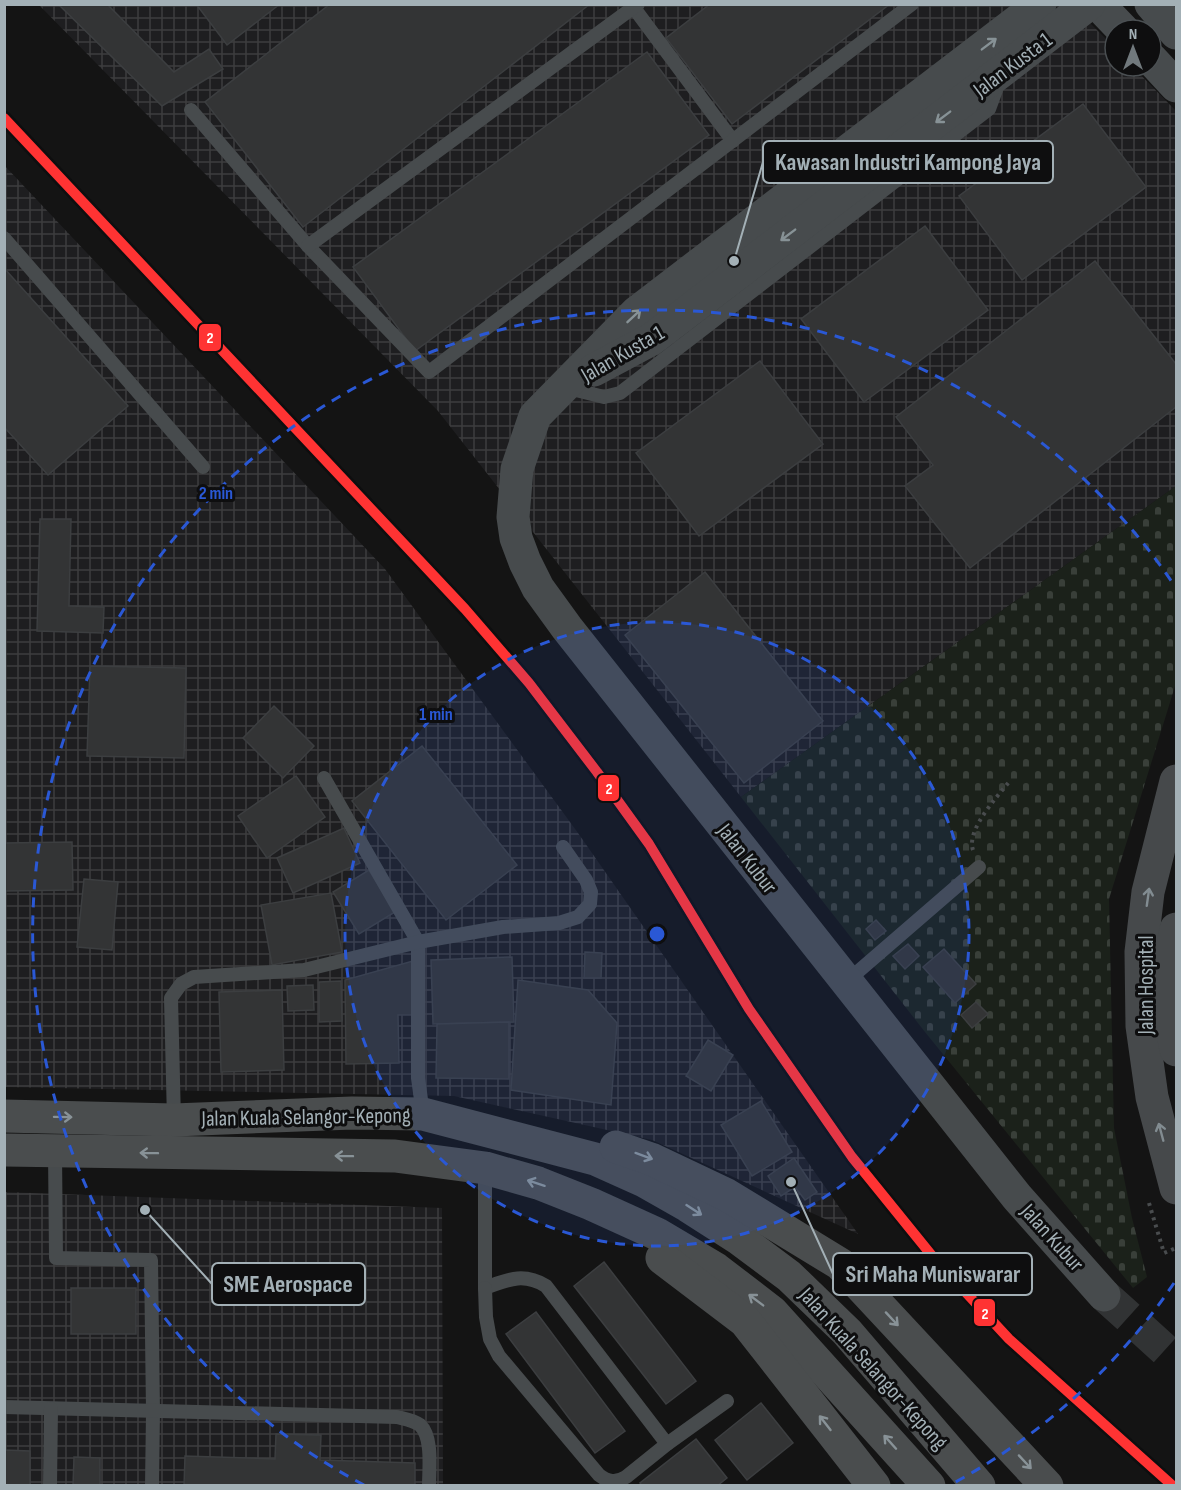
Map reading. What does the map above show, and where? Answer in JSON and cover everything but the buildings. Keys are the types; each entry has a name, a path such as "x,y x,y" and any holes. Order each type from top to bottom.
{"highway":[{"name":"Jalan Kuala Selangor-Kepong","path":"4,1116 174,1120 352,1113 423,1114 594,1159 644,1181 688,1206 738,1238 789,1276 847,1332 979,1485"},
{"path":"423,1114 509,1119 596,1140 651,1159 727,1195 840,1264 1047,1485"},
{"name":"Jalan Kuala Selangor-Kepong","path":"4,1150 395,1156 485,1168 538,1183 591,1203 657,1234 716,1269 772,1312 929,1485"},
{"path":"591,1203 745,1321 874,1485"}],"main road":[{"name":"Jalan Hospital","path":"1163,1195 1142,1026 1142,952 1148,892 1176,781"},
{"name":"Jalan Hospital","path":"1176,929 1171,958 1173,1033 1176,1050"}],"street":[{"name":"Jalan Kusta 1","path":"563,387 652,339 1089,4"},
{"path":"1098,4 1111,18"},
{"path":"1151,4 1176,33"},
{"name":"Jalan Kusta 1","path":"563,387 637,312 1029,10"},
{"path":"1163,72 1176,86"},
{"name":"Jalan Kubur","path":"563,387 535,416 517,469 513,517 516,538 538,588 567,628 1017,1197 1104,1295"}],"lane":[{"path":"191,110 308,246 429,372 912,4"},
{"path":"308,246 636,6 733,141"},
{"path":"4,238 203,467"},
{"path":"324,778 418,942 418,1078 423,1114"},
{"path":"174,1120 171,998 181,984 194,977 304,970 418,942 503,927 559,923 578,916 590,904 591,891 563,847"},
{"path":"846,982 979,867"},
{"path":"55,1151 56,1258 151,1260 152,1485"},
{"path":"485,1168 485,1288 490,1340 499,1356 599,1474 605,1479 620,1481 727,1401"},
{"path":"485,1288 519,1278 529,1278 546,1286 667,1444"},
{"path":"4,1407 397,1417 411,1420 421,1426 427,1437 430,1453 429,1485"},
{"path":"50,1485 51,1408"}],"path":[{"path":"979,867 971,844 976,827 1009,782"},
{"path":"1163,1195 1164,1253 1176,1248"}],"shaded area":[{"path":"39,5 1072,5 1103,36 1103,78 1144,78 1176,111 1176,486 741,797 438,411"},
{"path":"4,165 385,569 578,833 858,1234 652,1140 454,1096 5,1087"},
{"path":"5,1192 442,1208 443,1485 5,1486"}],"green space":[{"path":"1176,486 1176,683 1109,899 1114,1128 1132,1218 1147,1277 1133,1288 925,1032 741,797"}],"tunnel":[{"path":"1104,1295 1176,1360"}],"rail line":[{"name":"2","path":"4,118 465,609 529,683 649,844 749,1009 852,1157 933,1257 1009,1339 1173,1486"}],"place":[{"name":"Kawasan Industri Kampong Jaya","path":"734,261"},
{"name":"Sri Maha Muniswarar","path":"791,1182"},
{"name":"SME Aerospace","path":"145,1210"}]}
